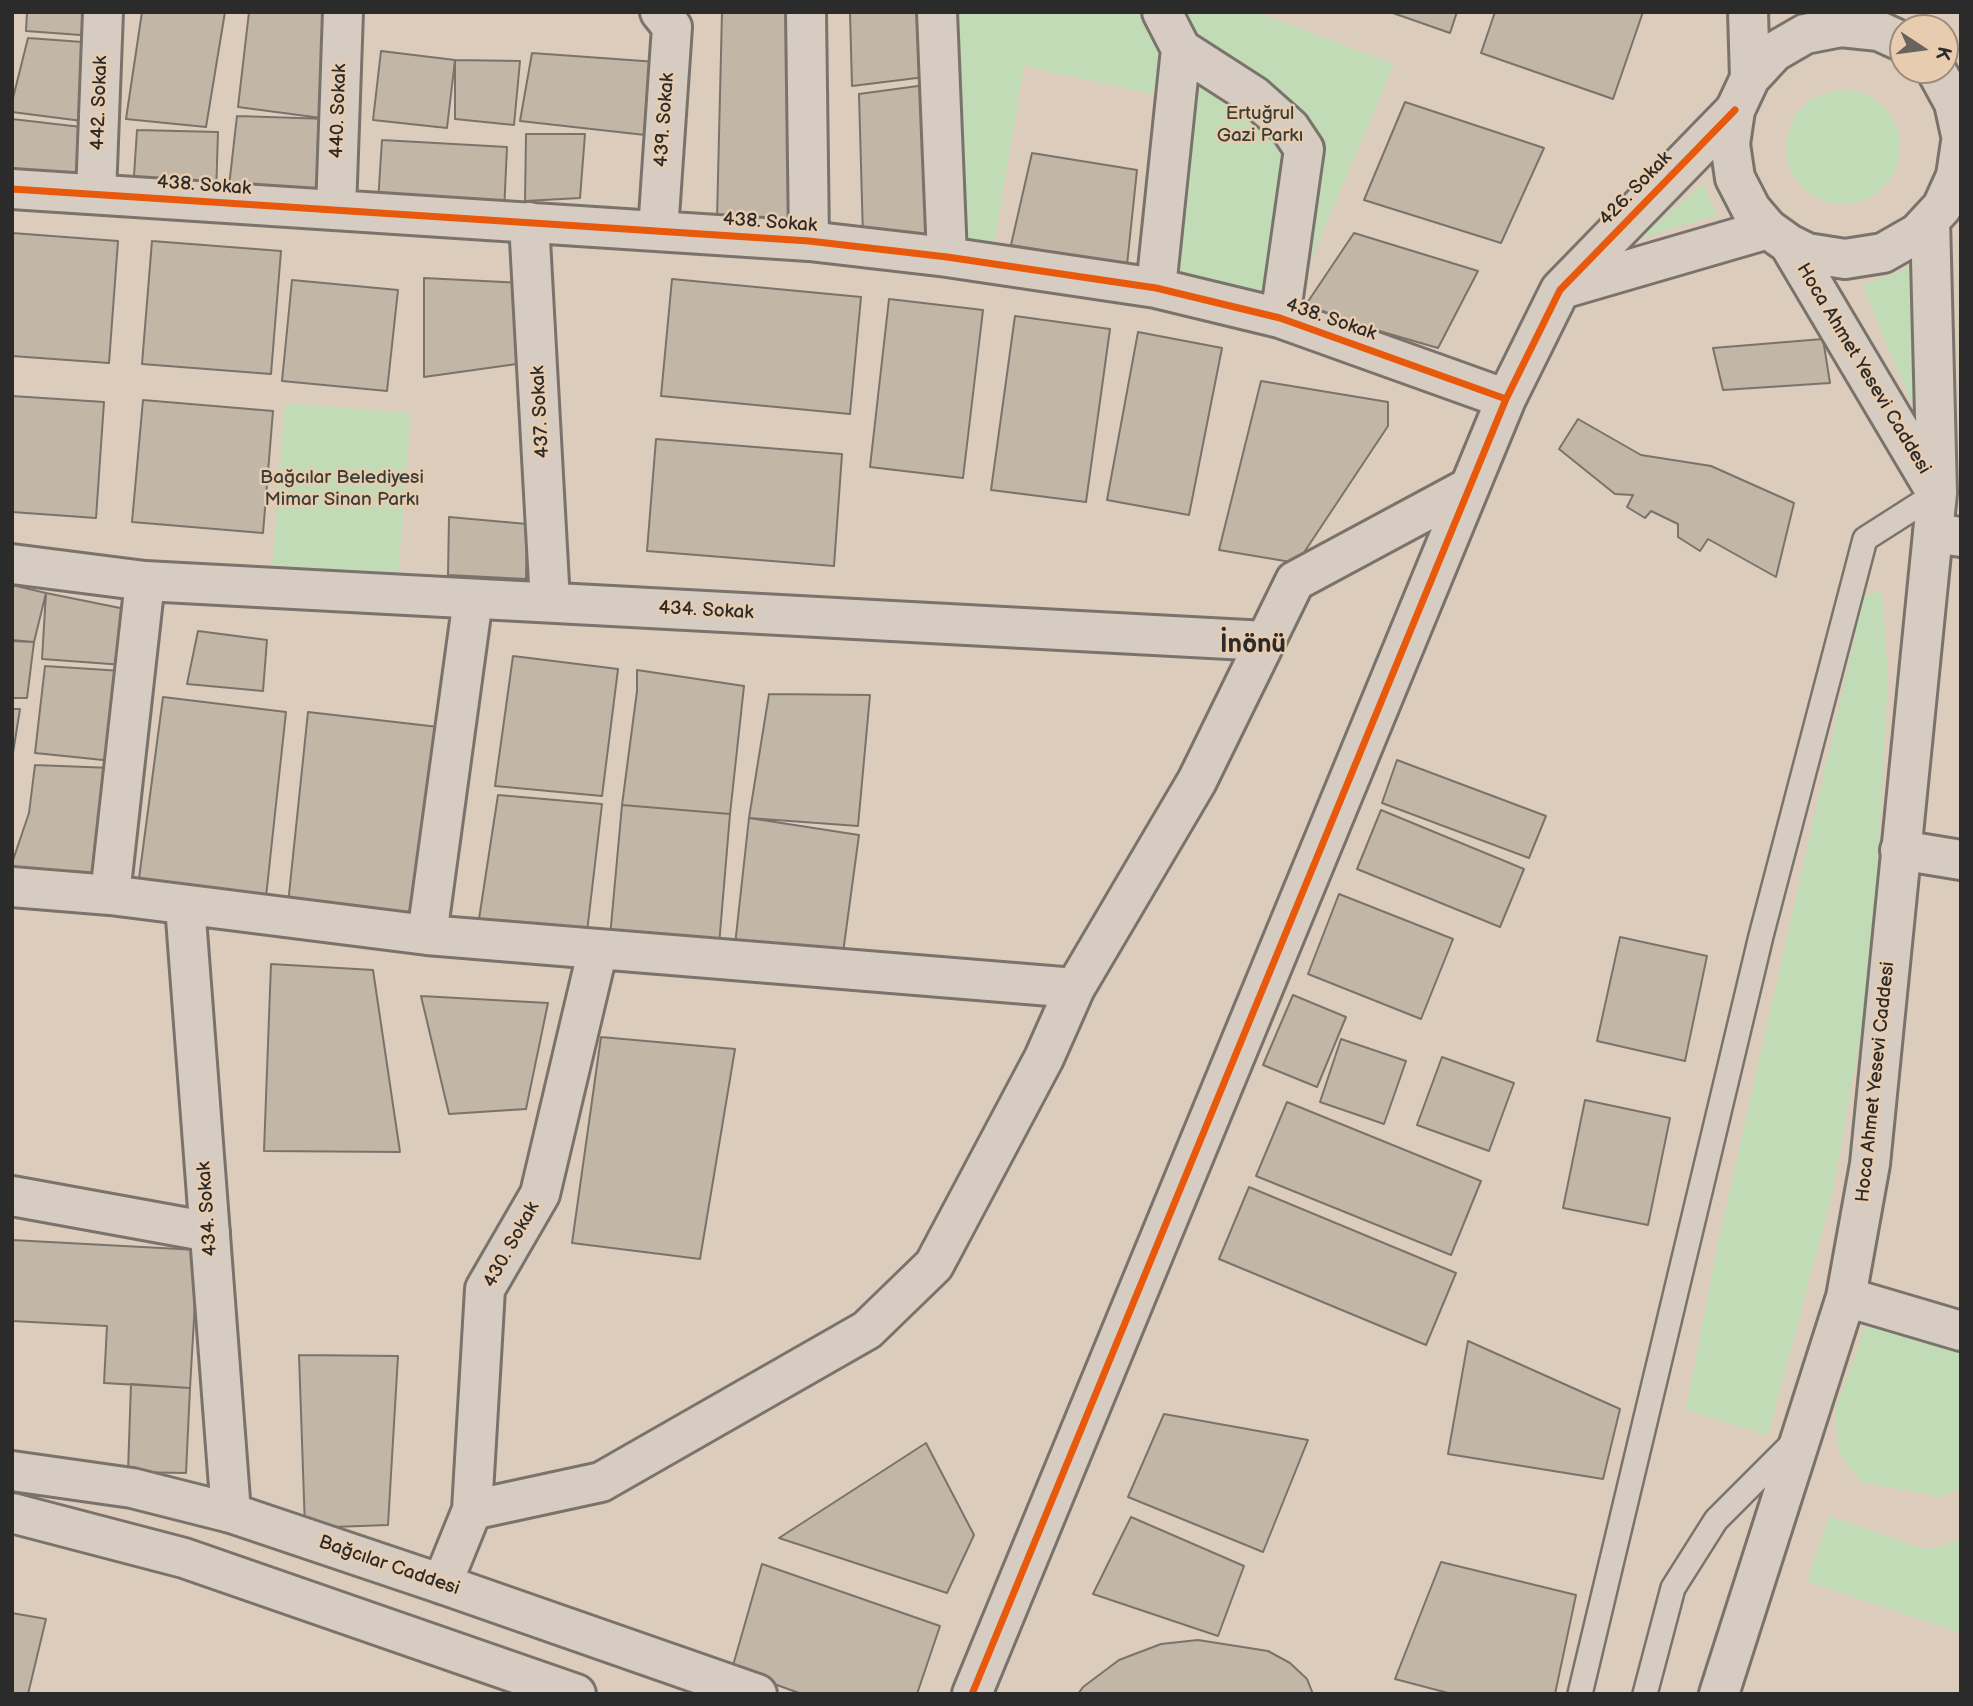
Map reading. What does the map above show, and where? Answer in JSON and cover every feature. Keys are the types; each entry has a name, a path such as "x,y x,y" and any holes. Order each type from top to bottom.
{"street":[{"name":"442. Sokak","path":"96,194 103,12"},
{"name":"440. Sokak","path":"336,210 343,12"},
{"name":"439. Sokak","path":"658,231 671,27 660,12"},
{"path":"806,12 809,241"},
{"path":"937,12 947,257"},
{"path":"1162,12 1181,49 1254,96 1290,128 1304,149 1280,318"},
{"name":"Hoca Ahmet Yesevi Caddesi","path":"1748,12 1742,94 1730,144 1735,178 1751,209 1779,236 1937,494"},
{"name":"426. Sokak","path":"972,1694 1468,488 1506,399 1560,290 1742,94 1774,52 1805,34 1841,27 1879,31 1889,36"},
{"path":"1156,288 1181,49"},
{"path":"1944,84 1954,103 1961,135"},
{"path":"1560,290 1779,236 1807,253 1845,258 1883,253 1919,233 1942,207 1956,176 1961,142"},
{"name":"438. Sokak","path":"12,189 809,241 947,257 1156,288 1280,318 1506,399"},
{"name":"Hoca Ahmet Yesevi Caddesi","path":"1719,1694 1846,1297 1870,1164 1900,850 1947,535 1937,494 1930,220"},
{"name":"437. Sokak","path":"529,222 550,602"},
{"path":"472,1510 601,1482 867,1330 934,1265 1044,1058 1075,988 1197,781 1295,581 1468,488"},
{"name":"434. Sokak","path":"12,564 145,581 1266,641"},
{"path":"110,895 145,581"},
{"path":"427,935 473,599"},
{"path":"1900,850 1961,860"},
{"path":"12,887 110,895 427,935 1075,988"},
{"name":"434. Sokak","path":"185,905 231,1513"},
{"name":"430. Sokak","path":"442,1584 472,1510 485,1289 540,1194 598,948"},
{"path":"12,1196 210,1232"},
{"path":"1846,1297 1961,1331"},
{"name":"Bağcılar Caddesi","path":"12,1471 132,1488 231,1513 757,1694"},
{"path":"12,1513 184,1559 576,1694"}],"lane":[{"path":"1580,1694 1761,936 1865,539 1937,494"},
{"path":"1645,1694 1673,1588 1716,1520 1802,1435"}],"green space":[{"name":"Ertuğrul Gazi Parkı","path":"952,12 1256,12 1394,64 1294,300 1140,276 1162,96 1024,66 994,244 956,242"},
{"path":"1843,90 1865,94 1883,107 1896,125 1900,147 1896,169 1883,187 1865,200 1843,204 1821,200 1803,187 1790,169 1786,147 1790,125 1803,107 1821,94"},
{"path":"1703,184 1717,215 1638,239"},
{"path":"1922,262 1926,437 1862,285"},
{"name":"Bağcılar Belediyesi Mimar Sinan Parkı","path":"285,403 411,413 398,574 272,565"},
{"path":"1882,591 1888,677 1872,971 1833,1191 1768,1435 1686,1410 1717,1247 1864,595"},
{"path":"1865,1326 1900,1328 1961,1348 1961,1488 1942,1497 1861,1482 1839,1453 1835,1411"},
{"path":"1829,1516 1927,1550 1961,1540 1961,1633 1807,1581"}],"building":[{"path":"27,12 96,12 94,36 26,31"},
{"path":"142,12 225,12 206,127 126,119"},
{"path":"249,12 333,12 329,119 238,107"},
{"path":"722,12 799,12 800,227 717,219"},
{"path":"850,12 933,12 925,77 852,86"},
{"path":"1390,12 1457,12 1450,33"},
{"path":"1495,12 1643,12 1613,99 1481,53"},
{"path":"28,38 96,43 90,122 12,112 12,102"},
{"path":"381,51 455,60 447,128 373,120"},
{"path":"532,53 657,62 654,136 520,121"},
{"path":"455,60 520,61 514,125 455,119"},
{"path":"940,83 938,256 863,237 859,94"},
{"path":"1405,102 1544,148 1501,243 1364,200"},
{"path":"237,116 329,119 319,202 228,195"},
{"path":"12,119 90,128 82,185 12,180"},
{"path":"137,130 218,132 216,195 133,191"},
{"path":"526,134 585,134 580,198 525,201"},
{"path":"382,140 507,147 504,212 378,202"},
{"path":"1032,153 1137,170 1127,265 1011,245"},
{"path":"12,233 118,241 109,363 12,356"},
{"path":"1354,233 1478,271 1438,348 1303,309"},
{"path":"152,241 281,251 271,374 142,364"},
{"path":"424,278 523,283 538,361 424,377"},
{"path":"672,279 861,297 850,414 661,396"},
{"path":"292,280 398,290 387,391 282,381"},
{"path":"889,299 983,310 963,478 870,467"},
{"path":"1015,316 1110,329 1086,502 991,490"},
{"path":"1138,332 1222,348 1189,515 1107,500"},
{"path":"1823,339 1830,383 1723,390 1713,348"},
{"path":"1261,381 1388,402 1388,426 1297,563 1219,550"},
{"path":"12,396 104,402 96,518 12,512"},
{"path":"143,400 273,411 263,533 132,522"},
{"path":"1578,419 1641,455 1711,466 1794,503 1776,577 1708,539 1700,551 1678,537 1678,524 1651,511 1645,518 1627,507 1633,495 1615,494 1559,449"},
{"path":"656,439 842,454 834,566 647,551"},
{"path":"449,517 527,524 526,579 448,575"},
{"path":"12,585 46,593 34,642 12,640"},
{"path":"46,593 130,610 124,665 42,659"},
{"path":"198,631 267,640 263,691 187,684"},
{"path":"12,641 34,642 27,698 12,698"},
{"path":"513,656 618,669 602,796 495,786"},
{"path":"45,666 122,671 113,761 35,753"},
{"path":"637,670 744,686 730,814 622,805 637,691"},
{"path":"769,694 870,695 858,826 749,818"},
{"path":"163,697 286,712 265,906 138,886"},
{"path":"12,709 20,709 12,759"},
{"path":"308,712 456,729 420,921 288,904"},
{"path":"1397,760 1546,816 1529,858 1382,803"},
{"path":"35,765 112,768 102,885 12,871 12,863 29,813"},
{"path":"498,795 602,804 587,932 479,919"},
{"path":"622,805 730,814 719,945 610,937"},
{"path":"1381,810 1524,869 1500,927 1357,869"},
{"path":"749,818 859,835 842,960 735,945"},
{"path":"1339,894 1453,939 1421,1019 1308,974"},
{"path":"1620,937 1707,956 1685,1061 1597,1041"},
{"path":"271,964 373,970 400,1152 264,1151"},
{"path":"1293,995 1346,1017 1317,1087 1263,1065"},
{"path":"421,996 548,1003 526,1109 449,1114"},
{"path":"601,1037 735,1049 700,1259 572,1243"},
{"path":"1341,1039 1406,1061 1384,1124 1320,1102"},
{"path":"1442,1057 1514,1083 1489,1151 1417,1125"},
{"path":"1585,1100 1670,1118 1648,1225 1563,1208"},
{"path":"1287,1102 1481,1181 1451,1255 1256,1176"},
{"path":"1249,1187 1456,1273 1426,1345 1219,1259"},
{"path":"12,1240 198,1250 190,1388 104,1383 107,1326 12,1321"},
{"path":"1468,1341 1620,1409 1603,1479 1448,1454"},
{"path":"299,1355 398,1356 388,1525 305,1528"},
{"path":"131,1384 190,1388 186,1473 128,1472"},
{"path":"1164,1414 1308,1440 1263,1552 1128,1497"},
{"path":"926,1443 974,1535 947,1593 779,1538"},
{"path":"1131,1517 1244,1566 1218,1636 1093,1594"},
{"path":"1441,1562 1576,1595 1555,1694 1452,1694 1395,1679"},
{"path":"762,1564 940,1626 917,1694 802,1694 732,1669"},
{"path":"12,1613 46,1619 28,1694 12,1694"},
{"path":"1198,1640 1268,1651 1290,1663 1307,1679 1313,1694 1078,1694 1083,1687 1119,1660 1161,1644"}],"cycle path":[{"path":"972,1694 1506,399 1560,290 1735,110"},
{"path":"12,189 809,241 947,257 1156,288 1280,318 1506,399"}],"district":[{"name":"İnönü","path":"1253,645"}]}
